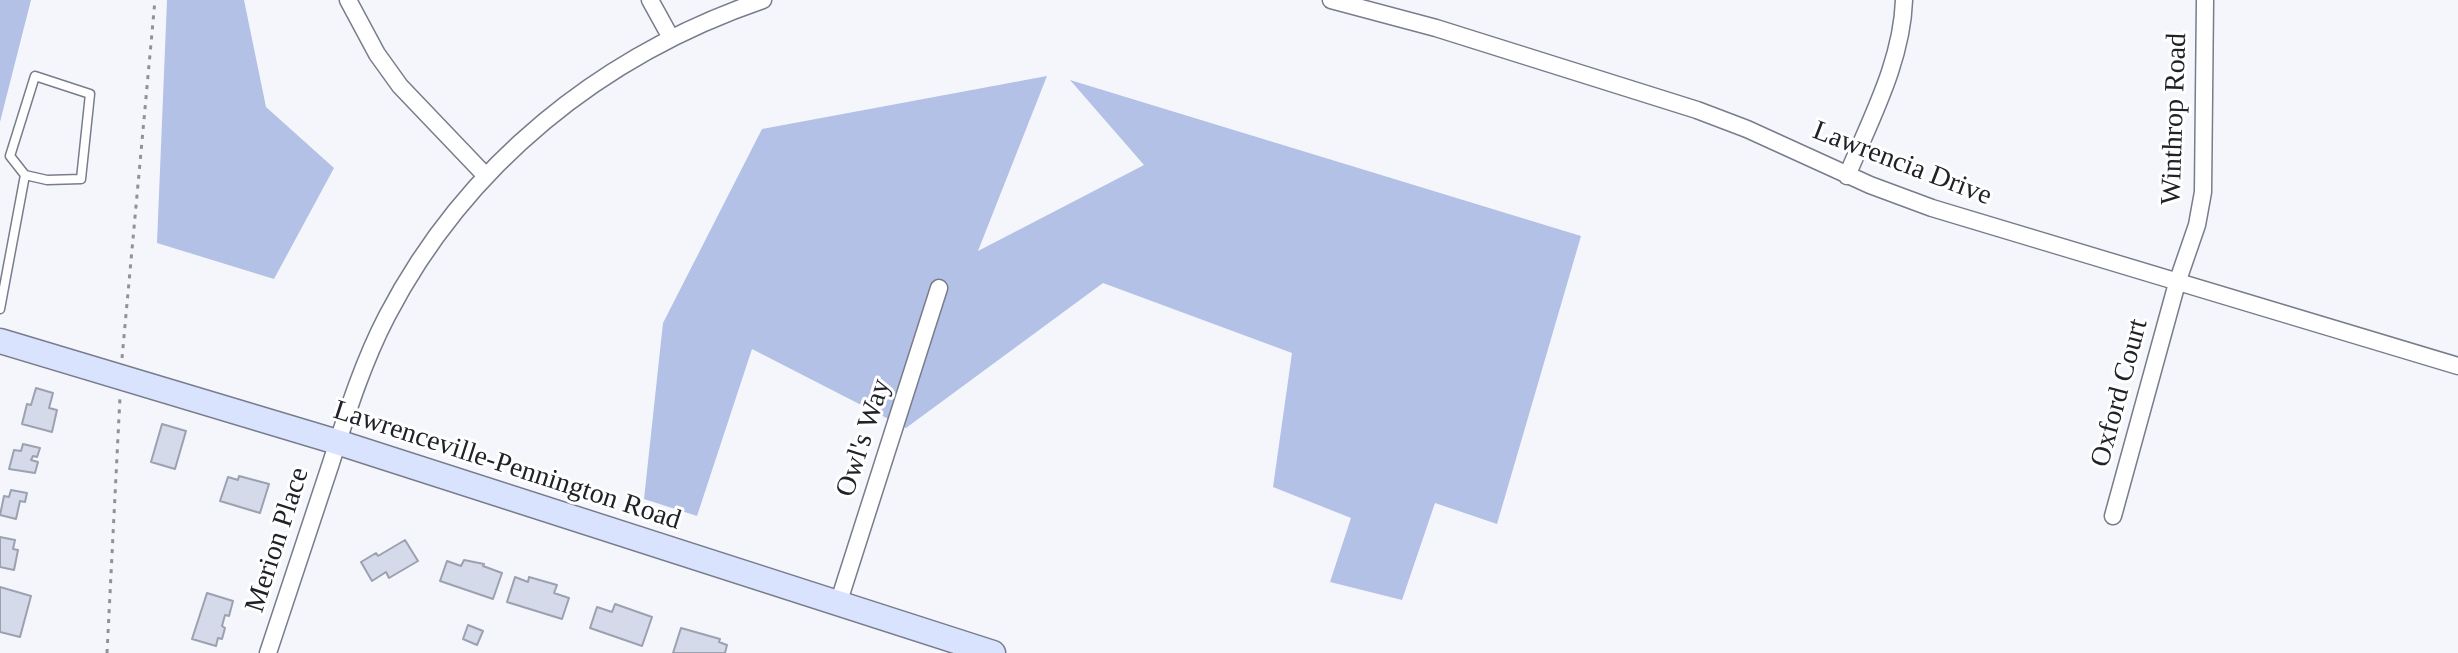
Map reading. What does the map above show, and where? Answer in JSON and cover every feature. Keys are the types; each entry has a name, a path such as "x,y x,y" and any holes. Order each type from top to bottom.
{"street":[{"path":"348,0 377,54 400,86 485,175"},
{"path":"650,0 671,38"},
{"path":"337,442 364,366 386,317 413,269 444,224 485,175 550,114 622,64 671,38 763,0"},
{"name":"Lawrencia Drive","path":"1331,0 1436,28 1697,110 1747,129 1847,176 1932,208 2458,366"},
{"path":"1847,176 1891,68 1904,0"},
{"name":"Winthrop Road","path":"2177,283 2197,225 2203,192 2205,0"},
{"name":"Oxford Court","path":"2113,516 2177,283"},
{"name":"Owl's Way","path":"838,604 939,288"},
{"name":"Lawrenceville-Pennington Road","path":"0,341 337,442 838,604 963,648 993,653"},
{"name":"Merion Place","path":"268,653 337,442"}],"lane":[{"path":"0,309 25,175 10,156 35,76 90,94 81,179 47,180 25,175"}],"path":[{"path":"107,653 120,378 155,0"}],"shaded area":[{"path":"0,0 31,0 0,122"},
{"path":"167,0 244,0 266,107 334,168 274,279 157,243"},
{"path":"1047,76 978,251 1144,165 1070,80 1581,236 1497,524 1435,503 1402,600 1330,582 1351,518 1273,487 1292,353 1103,283 906,428 752,349 697,516 644,499 663,323 762,129"}],"building":[{"path":"36,388 53,393 49,408 57,410 52,432 22,424 27,404 31,405"},
{"path":"162,424 186,431 175,469 151,462"},
{"path":"23,444 40,448 37,457 33,456 31,460 38,462 35,473 9,469 14,450 21,451"},
{"path":"239,476 269,484 260,513 220,501 228,477 238,480"},
{"path":"11,490 27,493 25,502 20,501 16,519 0,515 4,496 9,497"},
{"path":"0,537 15,540 13,549 18,550 14,570 0,567"},
{"path":"405,540 418,561 389,578 386,572 372,581 361,562"},
{"path":"464,560 484,564 502,573 493,599 440,581 447,561 461,566"},
{"path":"515,577 528,582 529,577 557,585 554,593 569,598 562,619 507,602"},
{"path":"0,587 31,596 20,637 0,632"},
{"path":"207,593 233,601 229,616 225,615 222,639 218,638 216,646 192,639"},
{"path":"615,604 652,617 642,646 590,628 597,607 612,612"},
{"path":"468,625 483,631 477,645 463,639"},
{"path":"681,628 720,639 719,642 727,645 725,653 673,653"}]}
